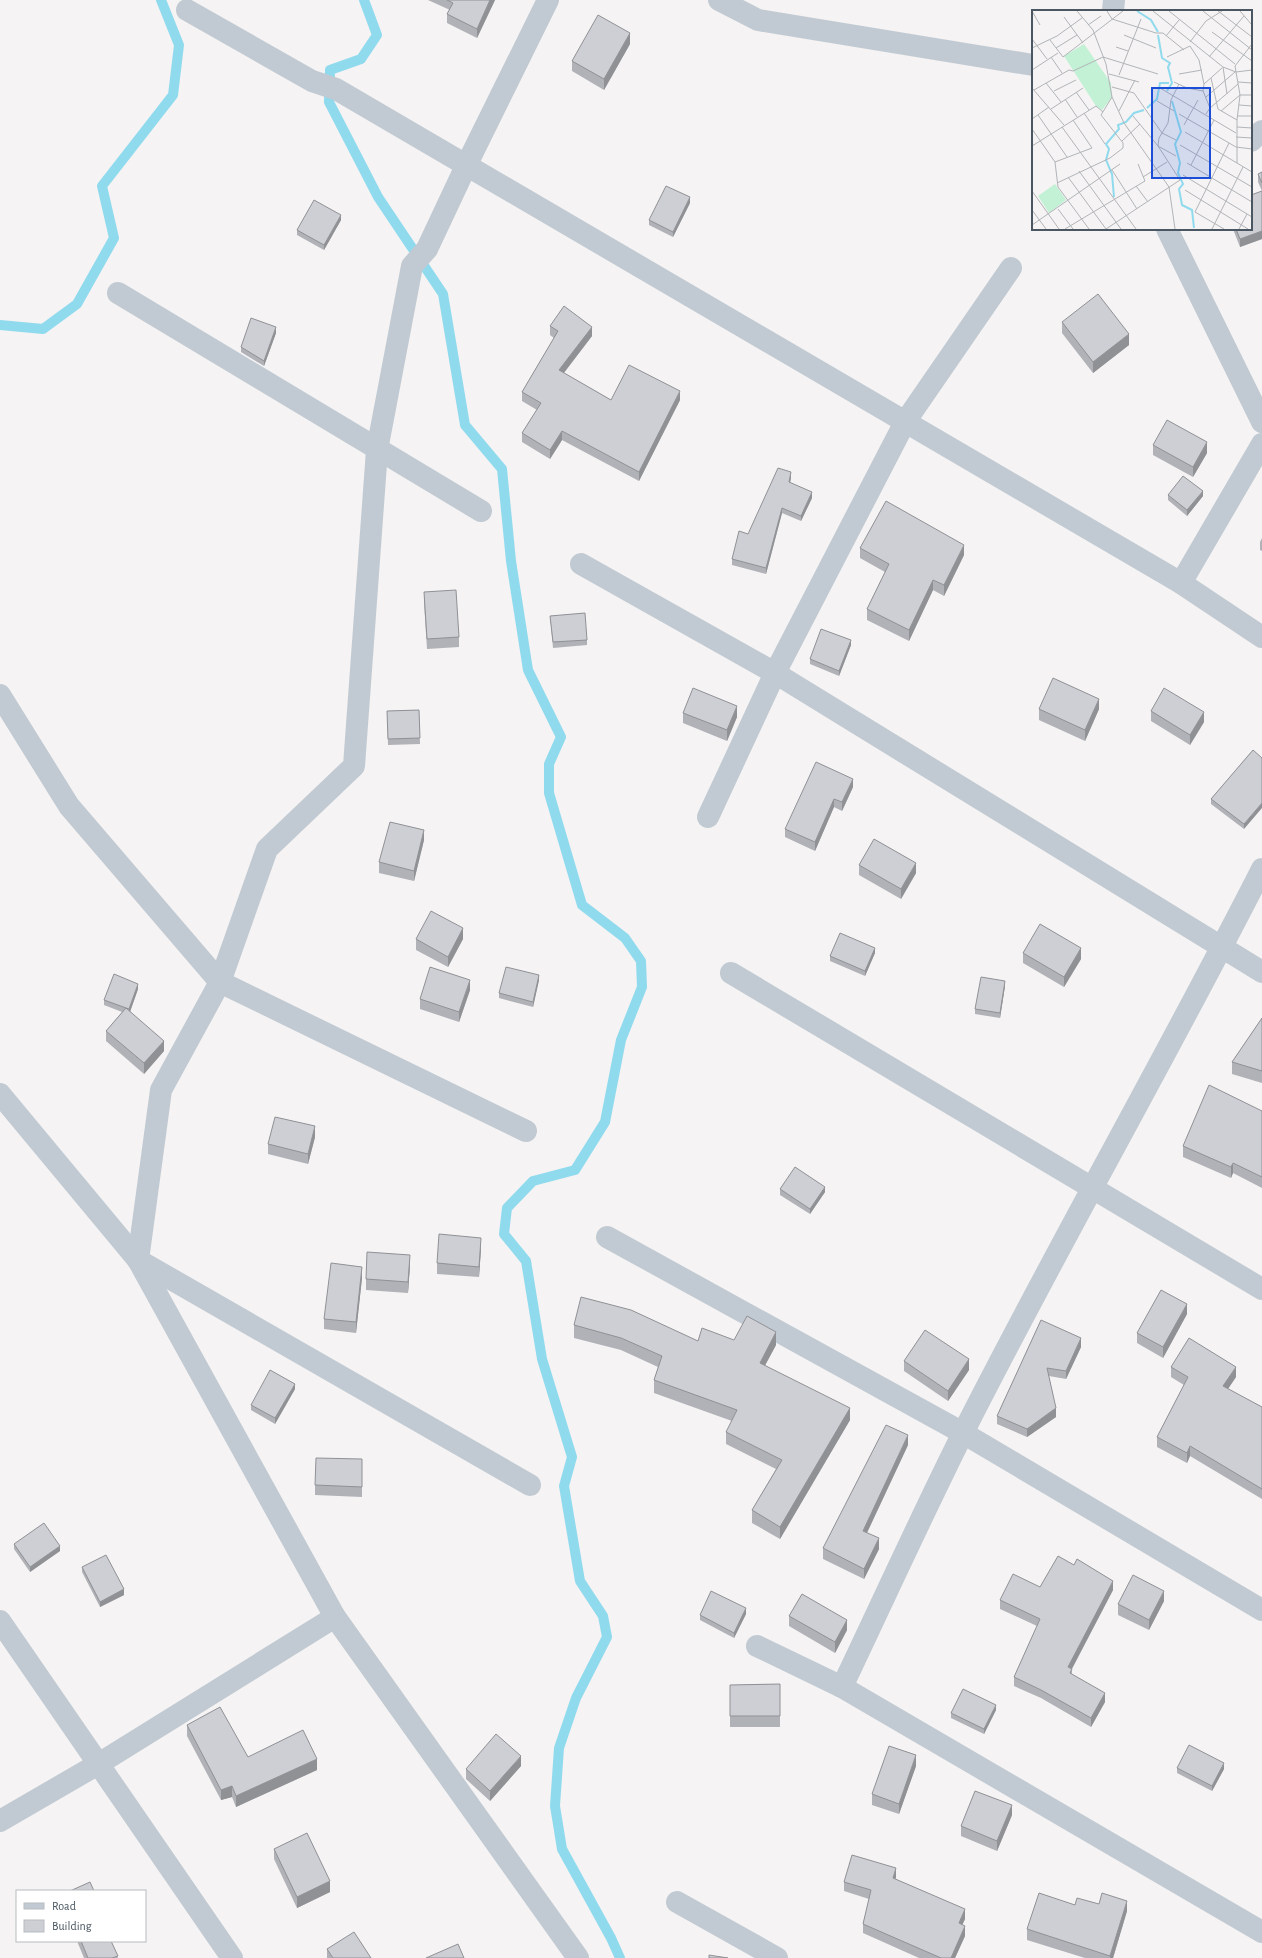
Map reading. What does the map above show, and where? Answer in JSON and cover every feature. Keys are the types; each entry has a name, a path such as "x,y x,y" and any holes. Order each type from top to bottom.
{"street":[{"path":"138,1260 161,1090 220,982 267,848 354,766 377,450 412,266 427,249 548,0"},
{"path":"719,0 758,20 1032,65"},
{"path":"1112,10 1114,0"},
{"path":"187,10 312,81 336,89 1182,583 1262,637"},
{"path":"1252,140 1262,131"},
{"path":"1167,230 1262,422"},
{"path":"708,817 775,673 905,422 1011,268"},
{"path":"118,294 481,511"},
{"path":"1182,583 1262,444"},
{"path":"581,564 775,673 1221,949 1262,972"},
{"path":"0,695 69,806 220,982 526,1131"},
{"path":"842,1688 963,1433 1092,1187 1221,949 1262,869"},
{"path":"730,973 1262,1289"},
{"path":"0,1094 138,1260 335,1617 578,1958"},
{"path":"607,1237 963,1433 1262,1610"},
{"path":"138,1260 530,1485"},
{"path":"0,1821 100,1764 335,1617"},
{"path":"0,1621 100,1764 232,1958"},
{"path":"757,1646 842,1688 1262,1932"},
{"path":"677,1902 777,1958"}],"building":[{"path":"447,0 490,0 477,29 447,14 453,3"},
{"path":"598,15 630,33 604,79 572,61"},
{"path":"1262,172 1262,183 1258,174"},
{"path":"666,186 690,197 673,232 649,220"},
{"path":"1262,191 1262,231 1240,239 1236,230 1252,230 1252,195"},
{"path":"314,200 341,215 324,245 297,230"},
{"path":"1098,294 1129,334 1093,362 1062,322"},
{"path":"564,306 592,327 559,370 611,400 629,365 680,391 639,472 562,431 550,450 522,433 541,403 522,392 558,331 550,326"},
{"path":"251,318 276,327 264,361 241,347"},
{"path":"1167,420 1207,442 1193,467 1153,445"},
{"path":"778,468 791,472 789,482 812,492 801,516 782,508 766,568 732,559 739,531 748,534"},
{"path":"1183,476 1203,491 1187,510 1168,495"},
{"path":"886,501 964,545 944,585 933,580 909,630 867,609 889,564 860,548"},
{"path":"456,590 459,637 427,639 424,592"},
{"path":"585,613 587,640 553,642 550,616"},
{"path":"821,629 851,640 839,671 810,659"},
{"path":"1053,678 1099,699 1085,730 1039,709"},
{"path":"693,688 737,706 727,730 683,713"},
{"path":"1164,688 1204,712 1190,735 1151,711"},
{"path":"419,710 420,738 388,739 387,711"},
{"path":"1253,750 1262,758 1262,803 1244,824 1211,799"},
{"path":"816,762 853,779 842,802 834,799 815,842 785,829"},
{"path":"390,822 424,830 414,871 379,862"},
{"path":"874,839 916,863 901,889 859,865"},
{"path":"431,911 463,928 448,957 416,939"},
{"path":"1040,924 1081,948 1064,977 1023,953"},
{"path":"840,933 875,948 865,971 830,956"},
{"path":"430,967 470,980 459,1012 420,999"},
{"path":"506,967 539,975 533,1002 499,993"},
{"path":"114,974 138,984 129,1009 104,1000"},
{"path":"981,977 1005,981 1000,1013 975,1009"},
{"path":"126,1008 164,1041 144,1063 106,1031"},
{"path":"1262,1018 1262,1071 1232,1062"},
{"path":"1209,1085 1262,1111 1262,1177 1233,1163 1231,1167 1183,1146"},
{"path":"275,1117 315,1126 308,1154 268,1144"},
{"path":"795,1167 825,1187 810,1209 780,1189"},
{"path":"439,1234 481,1238 479,1267 437,1263"},
{"path":"367,1252 410,1255 408,1282 366,1279"},
{"path":"331,1263 362,1267 356,1322 324,1319"},
{"path":"1161,1290 1187,1304 1163,1347 1137,1333"},
{"path":"581,1297 631,1310 698,1341 702,1328 734,1340 747,1316 776,1332 760,1363 850,1408 780,1527 752,1510 782,1460 726,1432 737,1410 654,1380 662,1356 621,1338 574,1325"},
{"path":"1041,1320 1081,1338 1066,1371 1047,1368 1056,1408 1027,1429 997,1416"},
{"path":"925,1330 969,1359 948,1391 904,1361"},
{"path":"1189,1338 1236,1367 1223,1386 1262,1407 1262,1489 1190,1446 1187,1453 1157,1437 1188,1377 1171,1367"},
{"path":"270,1370 295,1384 275,1418 251,1405"},
{"path":"886,1425 908,1435 863,1531 879,1538 864,1569 823,1548"},
{"path":"316,1458 362,1459 362,1487 315,1485"},
{"path":"44,1523 60,1546 30,1567 14,1544"},
{"path":"106,1555 124,1589 100,1602 82,1567"},
{"path":"1058,1556 1074,1565 1077,1559 1113,1581 1068,1667 1072,1669 1070,1673 1105,1693 1091,1718 1041,1690 1014,1677 1040,1619 1000,1600 1013,1574 1040,1587"},
{"path":"1133,1575 1164,1591 1149,1620 1118,1604"},
{"path":"711,1591 746,1608 734,1633 700,1615"},
{"path":"802,1594 847,1620 835,1642 789,1616"},
{"path":"780,1684 780,1716 730,1716 730,1685"},
{"path":"963,1689 996,1705 984,1729 951,1713"},
{"path":"220,1707 248,1757 303,1730 317,1759 236,1796 232,1786 221,1790 187,1725"},
{"path":"496,1734 521,1756 490,1791 466,1769"},
{"path":"1189,1745 1224,1763 1212,1786 1177,1768"},
{"path":"889,1746 916,1755 899,1804 872,1794"},
{"path":"975,1791 1012,1805 997,1841 961,1826"},
{"path":"307,1833 330,1881 297,1897 274,1849"},
{"path":"852,1855 896,1868 893,1878 965,1909 959,1923 965,1926 951,1958 941,1958 863,1924 871,1890 844,1882"},
{"path":"90,1882 94,1890 72,1890"},
{"path":"1039,1893 1075,1905 1077,1898 1099,1904 1102,1893 1127,1901 1110,1956 1027,1929"},
{"path":"354,1932 371,1958 333,1958 327,1949"},
{"path":"81,1942 111,1942 118,1956 112,1958 88,1958"},
{"path":"458,1944 464,1958 426,1958"},
{"path":"709,1955 728,1958 709,1958"}],"waterway":[{"path":"0,325 43,329 77,304 114,238 102,186 173,95 179,45 161,0"},
{"path":"364,0 377,35 361,59 330,70 329,102 378,197 443,294 465,425 502,469 511,561 528,670 561,737 549,764 549,793 582,905 625,938 641,961 642,987 621,1040 605,1122 575,1170 533,1181 507,1208 504,1234 526,1261 542,1359 572,1457 564,1486 580,1581 603,1616 607,1637 576,1698 559,1748 555,1806 562,1849 611,1938 620,1958"}]}
